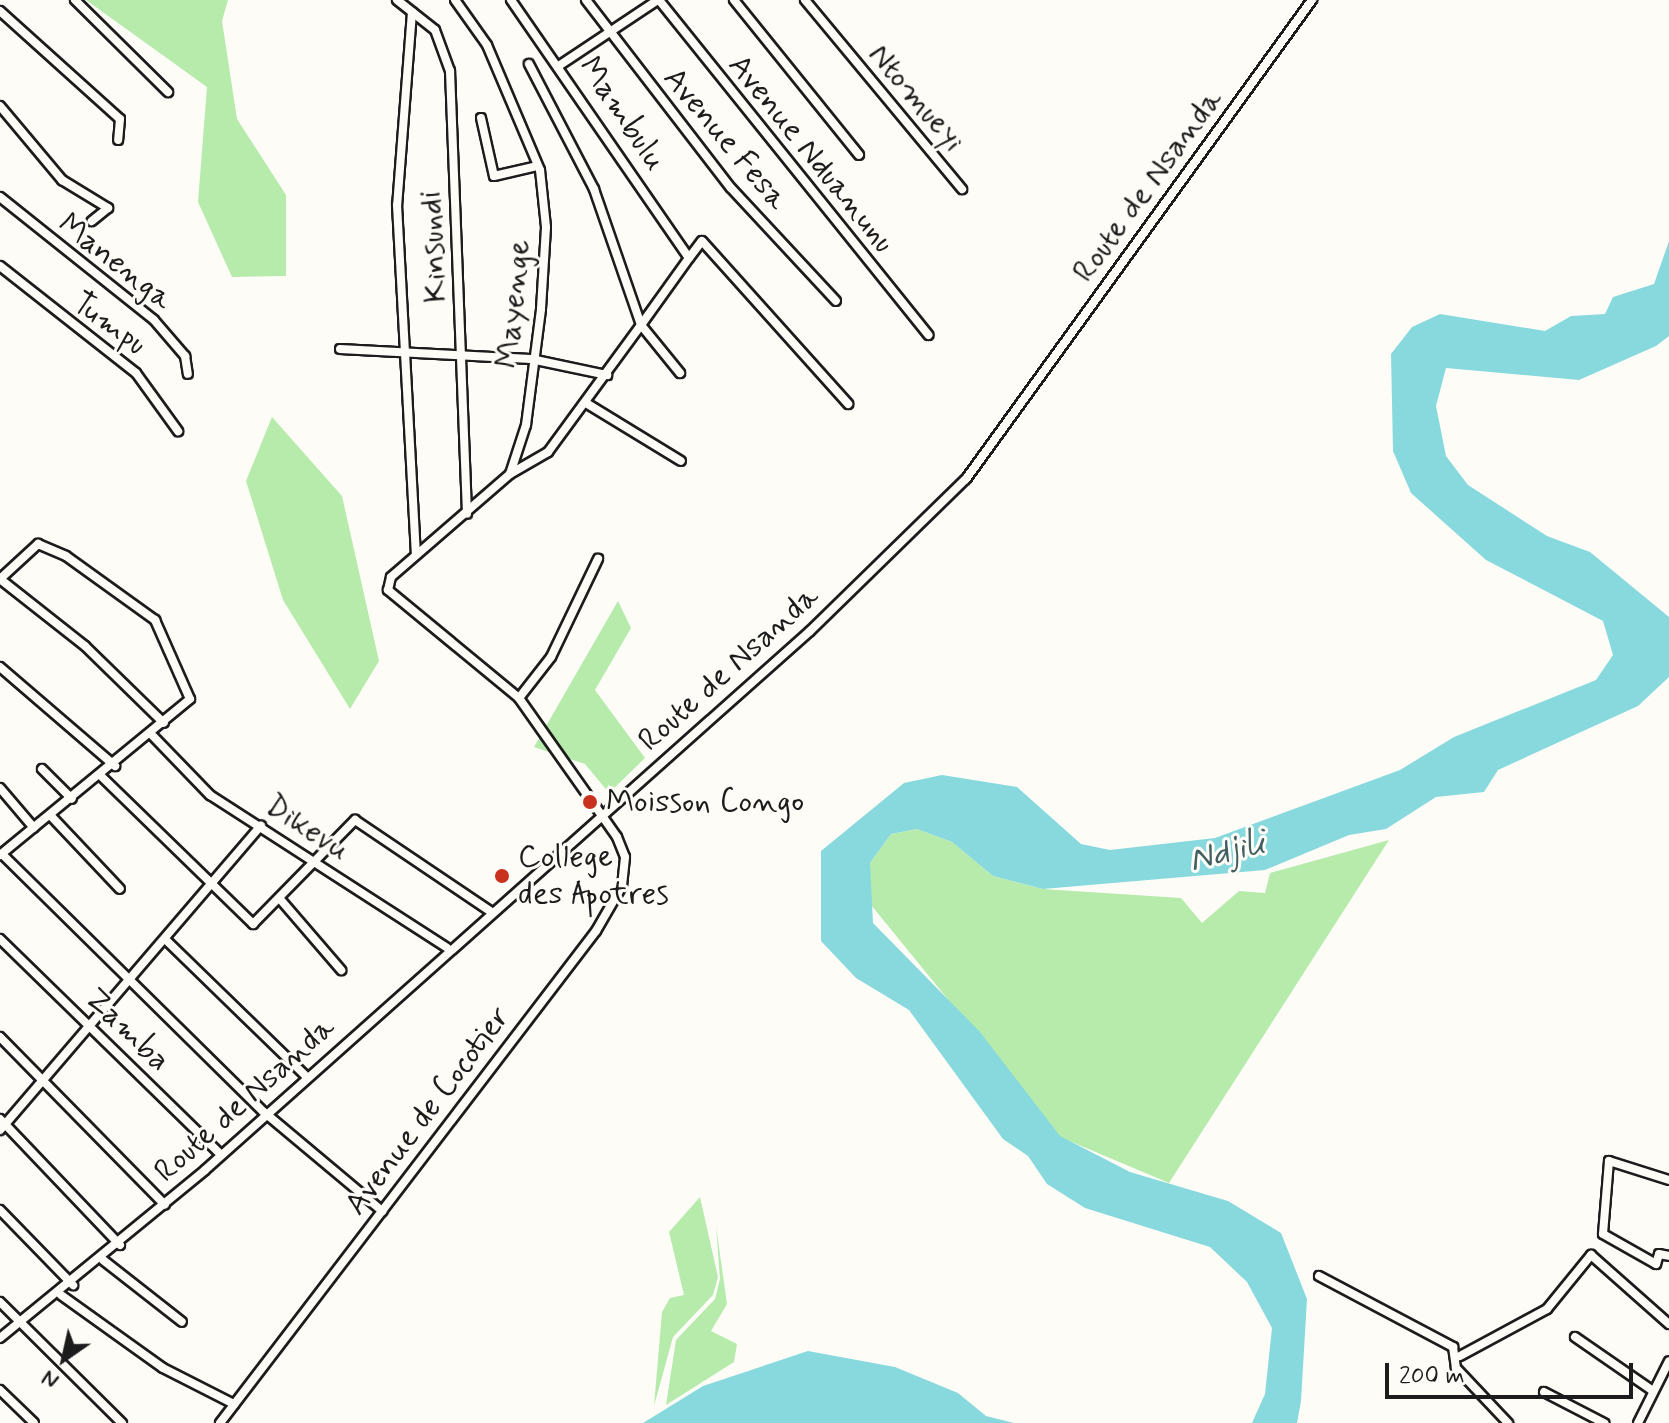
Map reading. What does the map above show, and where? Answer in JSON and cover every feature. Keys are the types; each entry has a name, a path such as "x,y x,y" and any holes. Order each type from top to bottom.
{"street":[{"path":"75,0 168,92"},
{"name":"Kinsundi","path":"397,0 435,30 450,71 464,358 467,514"},
{"name":"Mayenge","path":"391,577 510,474 526,425 546,245 537,166 487,45 455,0"},
{"name":"Mambulu","path":"511,0 560,65 689,258"},
{"name":"Avenue Fesa","path":"586,0 731,188 836,301"},
{"path":"560,65 608,29 658,0"},
{"name":"Avenue Nduanunu","path":"658,0 928,335"},
{"path":"734,0 859,155"},
{"name":"Ntomueyi","path":"805,0 962,189"},
{"name":"Route de Nsanda","path":"0,1338 23,1326 165,1205 447,948 601,817 810,631 966,479 1312,0"},
{"path":"0,11 120,119 118,140"},
{"path":"412,12 397,205 400,352 416,553"},
{"path":"529,64 594,189 641,325 680,373"},
{"path":"0,106 62,180 108,208 92,221"},
{"path":"481,118 494,176 537,166"},
{"name":"Manenga","path":"0,197 154,320 185,356 188,374"},
{"path":"510,474 548,452 702,241 725,263 848,404"},
{"name":"Tumpu","path":"0,266 136,373 178,431"},
{"path":"340,349 464,358 531,359 607,375"},
{"path":"586,403 681,461"},
{"path":"164,723 85,646 0,579 30,547 48,545 150,615 190,699 180,709 115,766 102,777 1,854 265,1113 382,1211"},
{"path":"519,698 551,657 598,559"},
{"name":"Avenue de Cocotier","path":"220,1423 617,902 625,857 519,698 402,608 388,590 391,577"},
{"path":"0,667 115,766"},
{"name":"Dikevu","path":"151,734 210,795 447,948"},
{"path":"42,769 72,799"},
{"path":"102,777 212,889 253,924 355,820 490,911"},
{"path":"0,788 34,828"},
{"path":"51,816 120,889"},
{"path":"120,1245 2,1125 92,1029 212,889 261,826"},
{"path":"280,899 341,970"},
{"name":"Zamba","path":"0,939 221,1155"},
{"path":"167,941 306,1076"},
{"path":"0,1037 165,1205"},
{"path":"1669,1180 1609,1161 1603,1234 1656,1264 1659,1254 1669,1256"},
{"path":"0,1210 73,1285"},
{"path":"1508,1423 1456,1368 1460,1356 1547,1309 1586,1257 1632,1285 1645,1310 1669,1324"},
{"path":"103,1260 182,1322"},
{"path":"1319,1276 1446,1341 1460,1356"},
{"path":"61,1295 163,1368 234,1404"},
{"path":"0,1302 122,1423"},
{"path":"1575,1337 1653,1391"},
{"path":"1638,1423 1653,1391 1666,1374 1669,1361"},
{"path":"0,1390 34,1423"},
{"path":"1544,1392 1604,1423"}],"green space":[{"path":"86,0 228,0 222,21 237,119 286,195 286,276 232,277 198,202 207,87"},
{"path":"272,417 342,496 379,661 350,709 283,600 246,481"},
{"path":"618,601 631,628 595,690 645,758 609,793 585,764 534,747"},
{"path":"917,829 952,842 993,876 1043,889 1181,898 1202,923 1239,891 1265,893 1270,873 1389,840 1169,1183 1060,1137 867,900 870,863 891,834"},
{"path":"700,1197 718,1277 713,1295 673,1337 654,1406 662,1312 670,1298 684,1295 669,1232"},
{"path":"716,1226 727,1304 711,1331 737,1344 734,1362 666,1405 676,1340 715,1299 720,1279"}],"water":[{"name":"Ndjili","path":"1669,241 1669,336 1656,346 1579,380 1446,368 1436,406 1446,456 1468,485 1547,536 1590,552 1669,617 1669,677 1638,706 1498,770 1484,792 1436,797 1386,829 1349,835 1265,870 1043,889 993,876 952,842 917,829 891,834 870,863 873,923 980,1032 1060,1136 1130,1172 1228,1201 1281,1233 1307,1299 1301,1401 1297,1423 1252,1423 1265,1394 1272,1328 1247,1282 1210,1247 1085,1208 1047,1184 1028,1156 1003,1139 909,1010 856,978 821,941 821,851 904,783 942,775 1017,787 1081,844 1110,850 1215,838 1400,770 1454,737 1596,680 1613,655 1603,621 1486,560 1411,493 1393,451 1391,354 1412,327 1440,314 1545,331 1571,316 1605,314 1613,297 1654,284"},
{"path":"808,1351 895,1367 958,1393 986,1416 1014,1423 643,1423 703,1386"}],"place":[{"name":"Moisson Congo","path":"590,802"},
{"name":"College des Apotres","path":"502,876"}]}
